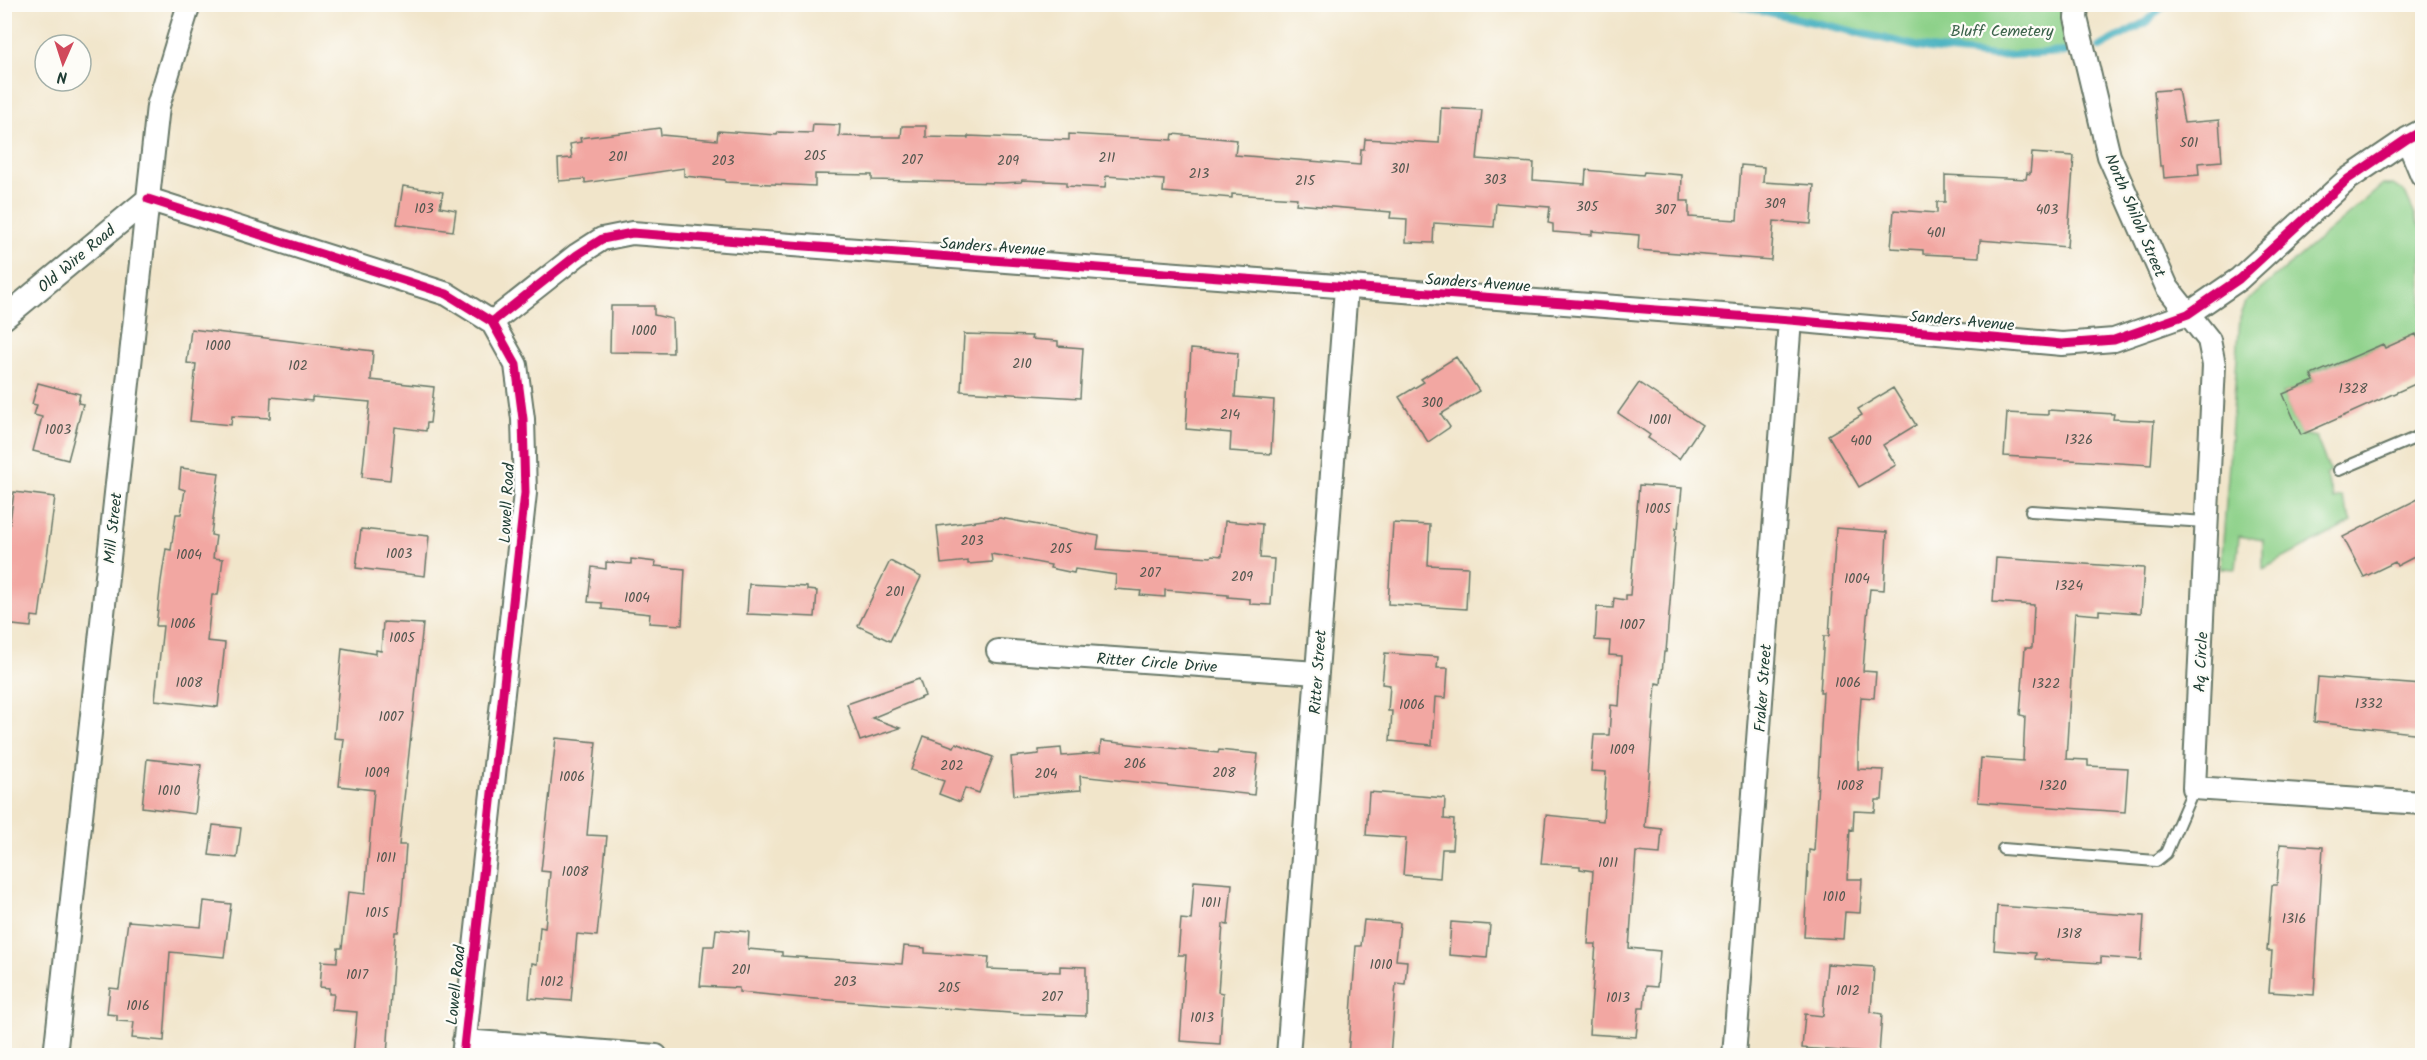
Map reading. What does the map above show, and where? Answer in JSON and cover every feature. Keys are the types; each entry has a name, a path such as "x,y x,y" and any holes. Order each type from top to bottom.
{"street":[{"name":"Mill Street","path":"55,1056 158,106 189,4"},
{"name":"North Shiloh Street","path":"2077,4 2076,18 2109,156 2167,286 2188,314"},
{"name":"Sanders Avenue","path":"492,322 577,255 602,239 632,233 1790,320 2062,344 2114,340 2188,314 2239,279 2348,179 2415,135"},
{"path":"2415,135 2422,175"},
{"name":"Old Wire Road","path":"4,318 148,199"},
{"name":"Lowell Road","path":"148,199 447,294 492,322 516,365 523,418 525,493 463,1048"},
{"name":"Ritter Street","path":"1288,1056 1346,288"},
{"name":"Aq Circle","path":"2188,314 2209,340 2214,365 2194,788"},
{"name":"Fraker Street","path":"1734,1056 1790,320"},
{"name":"Ritter Circle Drive","path":"998,651 1317,673"},
{"path":"2194,788 2422,803"},
{"path":"463,1048 656,1056"}],"lane":[{"path":"2339,470 2422,435"},
{"path":"2031,511 2206,522"},
{"path":"2002,849 2156,861 2166,853 2194,788"}],"green space":[{"name":"Bluff Cemetery","path":"1734,5 2077,5 2083,49 1994,56 1929,49"},
{"path":"2383,185 2393,185 2405,193 2422,231 2422,348 2416,335 2385,348 2383,344 2310,373 2314,381 2283,394 2301,434 2316,437 2330,472 2325,475 2334,499 2341,497 2352,522 2263,569 2263,540 2239,536 2236,569 2221,568 2240,318 2246,302"}],"building":[{"path":"2178,89 2184,123 2219,120 2222,161 2198,163 2199,175 2164,178 2163,166 2160,166 2154,91"},
{"path":"1441,108 1482,110 1477,159 1534,163 1533,180 1585,184 1586,170 1643,175 1644,172 1682,175 1681,201 1689,201 1689,217 1737,220 1741,165 1764,167 1763,182 1814,185 1811,224 1774,221 1771,260 1638,250 1639,235 1592,231 1592,235 1553,232 1553,224 1548,223 1550,207 1496,203 1494,227 1434,223 1433,243 1406,242 1407,219 1390,218 1391,212 1296,204 1297,198 1232,194 1232,198 1163,192 1164,180 1106,176 1105,188 1066,186 1066,182 872,180 872,175 815,174 815,186 725,182 725,180 684,176 684,168 585,183 585,179 559,181 558,159 572,158 570,144 581,142 580,138 660,128 661,135 717,140 718,131 777,135 778,132 812,133 813,124 840,125 839,136 901,137 902,126 926,126 926,137 968,138 968,136 1069,140 1069,134 1172,140 1173,134 1237,140 1235,155 1360,165 1361,149 1364,149 1365,139 1439,143"},
{"path":"2032,153 2074,156 2067,247 1980,240 1979,257 1923,254 1923,250 1891,248 1894,210 1937,213 1937,202 1945,202 1945,175 2026,179 2027,173 2030,174"},
{"path":"403,186 443,192 440,207 456,210 453,231 397,224"},
{"path":"611,306 654,306 654,315 672,319 673,353 610,352"},
{"path":"191,329 373,351 371,380 434,387 430,423 427,423 426,431 395,427 390,480 362,477 370,402 312,397 312,401 271,397 270,418 232,416 231,425 190,421 196,364 187,363"},
{"path":"964,334 1032,336 1031,339 1058,341 1058,346 1083,348 1080,398 961,391"},
{"path":"2416,334 2422,348 2422,381 2301,435 2283,394 2314,381 2311,375 2383,344 2385,348"},
{"path":"1191,349 1238,353 1235,397 1274,400 1271,454 1230,451 1231,433 1186,429"},
{"path":"1456,357 1479,391 1441,414 1450,427 1428,442 1399,397 1424,382 1421,379"},
{"path":"38,383 80,394 78,403 83,404 68,460 33,451 42,417 34,415 37,405 32,404"},
{"path":"1639,383 1702,425 1679,459 1648,438 1650,435 1618,413"},
{"path":"1893,388 1916,425 1883,445 1896,465 1859,487 1828,435 1862,415 1858,409"},
{"path":"2048,410 2114,414 2113,419 2154,421 2151,465 2004,456 2007,413 2048,415"},
{"path":"181,468 219,473 211,535 216,536 213,558 223,559 218,595 212,595 207,641 225,643 218,707 155,700 163,626 156,626 161,581 166,549 171,550 176,514 181,514 185,490 179,488"},
{"path":"1639,485 1682,488 1678,528 1676,528 1666,652 1664,652 1661,684 1656,683 1645,827 1662,829 1660,854 1636,852 1629,948 1660,951 1657,987 1646,986 1644,1008 1639,1008 1636,1037 1589,1034 1596,944 1588,944 1593,871 1580,869 1580,866 1541,864 1546,815 1603,821 1606,772 1591,771 1594,735 1609,735 1611,705 1619,706 1622,656 1609,655 1610,641 1595,640 1597,607 1613,608 1614,598 1626,600 1626,595 1630,595"},
{"path":"14,492 55,497 39,617 32,616 31,627 4,624 4,566"},
{"path":"2422,497 2422,553 2397,566 2395,562 2364,577 2343,537"},
{"path":"1000,518 1099,536 1097,549 1211,557 1212,555 1222,556 1225,521 1262,524 1260,558 1274,559 1271,605 1250,604 1250,599 1228,597 1228,595 1165,590 1165,597 1140,595 1141,591 1115,589 1116,575 1075,569 1074,573 1050,568 1051,565 991,554 992,562 968,564 968,561 941,564 937,526"},
{"path":"1393,523 1430,525 1428,565 1468,567 1466,609 1388,604"},
{"path":"1836,528 1887,532 1884,590 1870,589 1867,617 1863,671 1876,672 1874,698 1861,697 1858,744 1858,769 1884,770 1882,800 1876,800 1875,812 1854,811 1853,830 1850,829 1847,879 1862,879 1860,913 1845,912 1843,939 1804,937 1809,850 1814,851 1824,636 1829,636"},
{"path":"361,529 429,536 425,576 356,568"},
{"path":"1996,558 2144,568 2141,613 2099,610 2099,615 2075,613 2066,759 2088,760 2088,766 2128,768 2125,812 1978,802 1981,758 2023,761 2025,716 2020,715 2025,648 2032,648 2034,605 1993,602"},
{"path":"631,559 656,562 655,566 685,569 682,625 649,623 650,614 602,609 602,603 588,602 592,567 606,569 606,562 631,564"},
{"path":"890,561 921,577 890,641 858,626"},
{"path":"749,584 807,587 807,590 817,591 815,617 747,614"},
{"path":"383,622 423,624 399,845 406,845 398,932 395,932 387,1056 353,1056 357,1012 332,1010 334,994 329,994 329,988 320,987 322,961 337,962 338,948 342,948 348,892 365,894 374,790 339,786 344,739 334,738 342,648 376,654 376,650 381,651"},
{"path":"1385,653 1438,657 1437,668 1448,668 1446,698 1435,697 1432,745 1390,741 1392,711 1388,711 1390,685 1382,684"},
{"path":"2318,677 2422,685 2422,734 2314,722"},
{"path":"919,679 925,696 872,718 900,728 860,741 847,704"},
{"path":"924,736 954,747 956,743 993,757 979,793 965,788 960,802 939,794 944,781 911,770"},
{"path":"556,738 596,742 587,835 607,836 597,936 577,934 571,1001 529,998 532,963 537,964 540,927 545,928 550,872 541,871"},
{"path":"1101,741 1218,753 1219,750 1258,754 1254,795 1080,776 1081,790 1014,795 1011,757 1039,754 1039,750 1061,748 1062,756 1100,753"},
{"path":"147,759 201,765 195,814 142,807"},
{"path":"1369,792 1445,798 1444,819 1454,820 1452,849 1442,849 1440,878 1403,875 1406,838 1366,835"},
{"path":"213,825 241,828 237,858 209,855"},
{"path":"2280,844 2323,847 2314,995 2269,992 2272,951 2267,951 2272,885 2277,885"},
{"path":"1194,881 1232,884 1228,925 1223,924 1218,992 1223,993 1220,1044 1180,1041 1186,955 1178,955 1181,919 1191,920"},
{"path":"204,901 231,904 224,957 170,952 164,1041 132,1038 134,1022 117,1021 117,1015 107,1014 110,988 119,989 128,921 201,927"},
{"path":"1997,906 2144,916 2141,960 2101,957 2101,963 2035,959 2036,953 1994,950"},
{"path":"1364,920 1400,923 1396,960 1407,961 1405,984 1396,983 1390,1056 1348,1056 1356,946 1361,946"},
{"path":"1451,922 1490,925 1487,958 1449,955"},
{"path":"716,929 749,932 748,949 782,952 782,956 902,964 904,946 925,948 925,953 989,957 988,969 1060,972 1060,966 1086,967 1086,1016 1024,1014 802,998 739,992 739,988 700,986 704,946 714,946"},
{"path":"1827,964 1874,967 1871,1012 1882,1014 1879,1054 1802,1048 1805,1014 1823,1016"}],"waterway":[{"path":"1734,4 1929,49 1994,56 2065,52"},
{"path":"2100,47 2146,22 2165,4"}],"cycle path":[{"path":"492,322 577,255 602,239 632,233 1790,320 2062,344 2114,340 2188,314 2239,279 2348,179 2422,131"},
{"path":"148,199 447,294 492,322 516,365 523,419 525,493 463,1056"}]}
